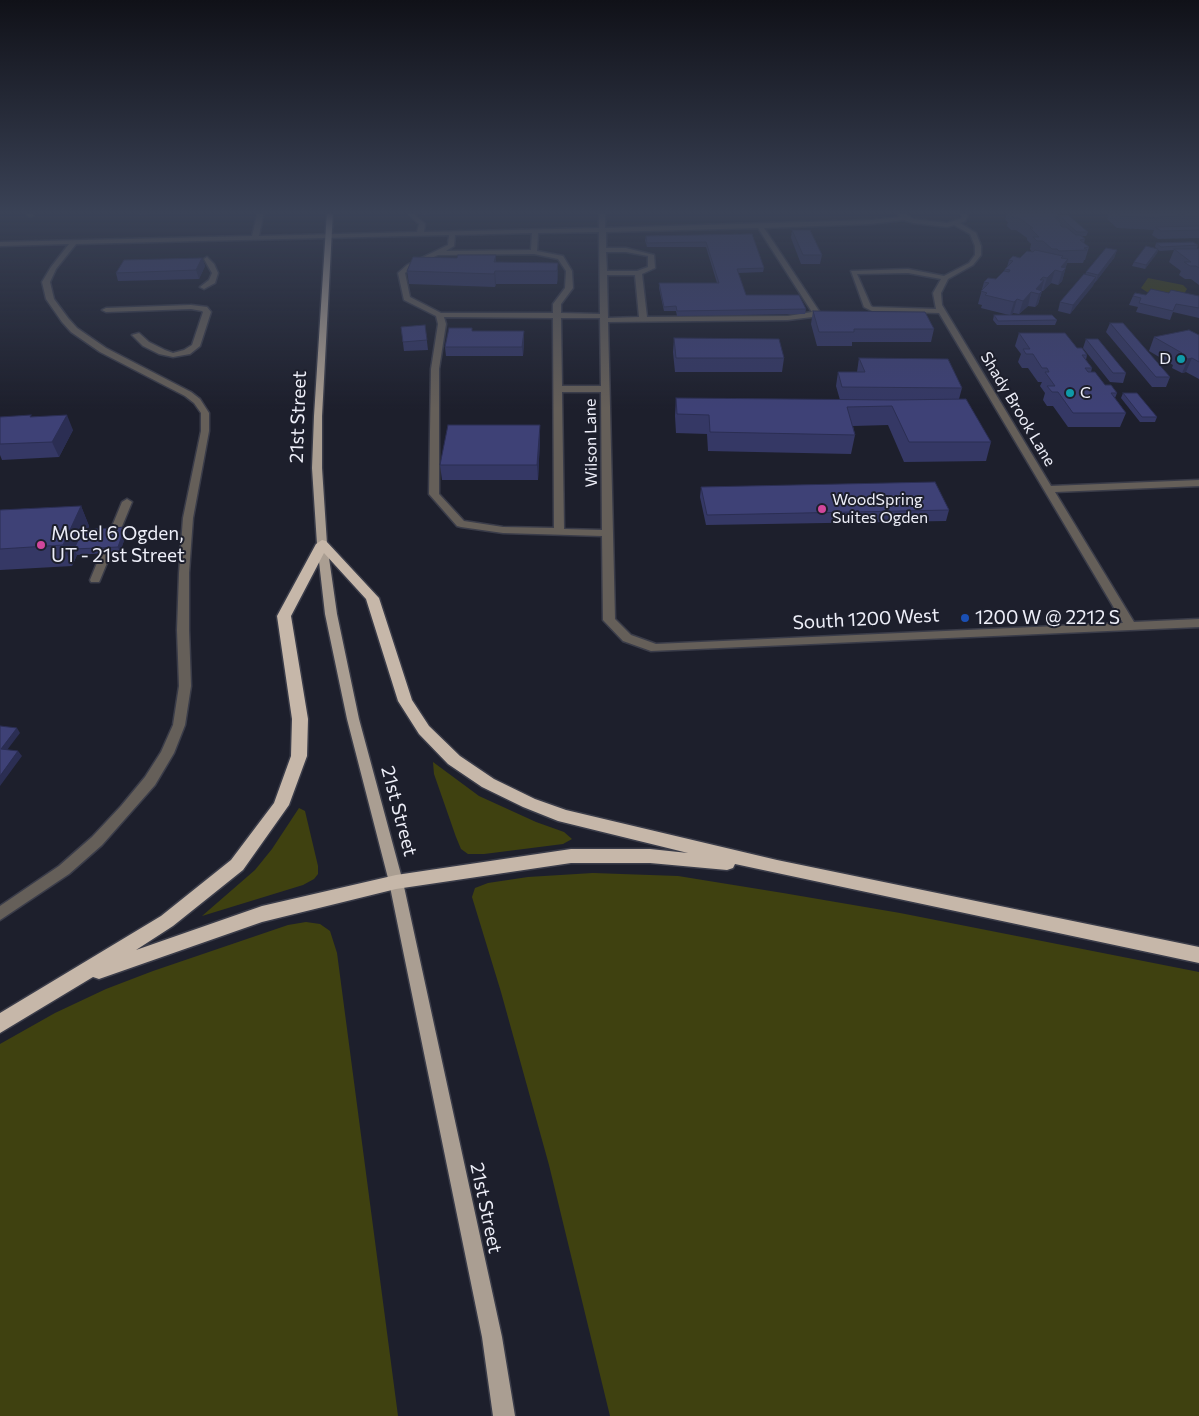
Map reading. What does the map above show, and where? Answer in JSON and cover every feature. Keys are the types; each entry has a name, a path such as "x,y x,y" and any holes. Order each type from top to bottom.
{"highway":[{"path":"0,1024 167,921 237,865 281,805 299,756 300,719 284,616 322,544 372,598 405,701 424,730 454,760 488,783 529,803 564,816 777,867 1199,955"},
{"path":"67,983 262,914 396,882 571,856 650,856 777,867"}],"main road":[{"name":"21st Street","path":"326,277 318,416 317,468 322,544 331,614 352,719 396,882 492,1337 504,1416"}],"street":[{"path":"0,914 22,901 64,870 97,841 150,781 167,753 179,725 185,686 183,630 188,518 205,431 205,414 197,401 188,394 103,350 74,330 50,299 46,282 48,277"},
{"path":"204,287 212,281 214,277"},
{"path":"402,277 406,298 440,315 643,319 788,318 817,314 793,277"},
{"path":"559,532 557,304 569,288 569,277"},
{"name":"Wilson Lane","path":"603,277 609,620 627,638 655,648"},
{"path":"638,277 643,319"},
{"path":"855,277 868,307 872,309 941,311"},
{"path":"939,277 945,278"},
{"name":"Shady Brook Lane","path":"945,278 937,293 938,305 941,311 1130,625"},
{"path":"106,310 199,307 207,312 196,346 188,352 174,355 162,352 146,344 136,335"},
{"path":"440,315 442,324 434,369 434,494 461,524 503,530 608,533"},
{"path":"558,389 605,389"},
{"path":"1048,489 1199,483"},
{"path":"95,580 127,502"},
{"name":"South 1200 West","path":"655,648 1199,622"}],"shaded area":[{"path":"1148,278 1183,285 1187,289 1181,299 1147,292 1141,288"},
{"path":"433,762 479,796 536,822 564,832 572,839 563,844 484,854 468,854 461,849 456,837 434,774"},
{"path":"299,808 305,811 318,866 318,874 314,879 303,885 202,916 255,870 272,849"},
{"path":"593,873 678,876 783,893 900,913 1199,972 1199,1416 610,1416 549,1165 501,992 472,897 475,888 488,883 528,877"},
{"path":"306,922 320,924 330,931 337,953 398,1416 0,1416 0,1044 55,1013 106,989 288,925"}],"building":[{"path":"717,277 740,277 746,295 799,295 806,309 677,311 676,306 664,307 659,283 719,283"},
{"path":"998,277 1043,277 1040,280 1044,280 1036,289 1042,291 1039,294 1031,292 1023,301 1017,299 1014,302 985,295 987,293 981,291 989,283 984,282 988,278 996,279"},
{"path":"1081,277 1096,277 1073,305 1060,302"},
{"path":"1151,289 1169,293 1171,290 1199,296 1199,308 1176,304 1173,311 1139,303 1141,298 1133,296 1135,293 1146,295"},
{"path":"813,311 925,312 934,329 854,329 854,332 819,332"},
{"path":"994,315 1052,315 1057,320 998,321"},
{"path":"1110,323 1123,323 1170,377 1156,377"},
{"path":"425,325 427,340 403,342 401,327"},
{"path":"449,328 472,328 472,331 524,331 522,347 445,347"},
{"path":"1189,330 1199,335 1199,362 1178,354 1182,353 1154,337"},
{"path":"1019,333 1065,333 1077,348 1082,348 1087,355 1082,355 1092,368 1085,368 1088,372 1095,372 1105,385 1111,385 1117,393 1111,393 1126,413 1073,413 1058,392 1052,392 1047,386 1055,386 1045,372 1049,372 1047,368 1042,368 1033,354 1026,354 1023,349 1030,349"},
{"path":"674,338 779,339 784,358 676,358"},
{"path":"1086,339 1098,339 1126,373 1113,373"},
{"path":"859,358 948,359 962,388 842,387 838,372 865,372"},
{"path":"1123,393 1137,393 1157,417 1142,417"},
{"path":"676,398 966,399 991,442 909,442 892,406 847,407 855,435 710,432 709,415 677,414"},
{"path":"31,415 30,417 67,415 52,442 0,444 0,417"},
{"path":"448,425 540,425 537,465 440,465"},
{"name":"WoodSpring Suites Ogden","path":"935,482 949,510 707,515 701,487"},
{"path":"81,506 63,545 0,549 0,510"},
{"path":"125,527 118,547 74,549 83,530"},
{"path":"0,726 17,728 1,749 18,751 0,776"}],"place":[{"name":"D","path":"1181,359"},
{"name":"C","path":"1070,393"},
{"name":"WoodSpring Suites Ogden","path":"822,509"},
{"name":"Motel 6 Ogden, UT - 21st Street","path":"41,545"},
{"name":"1200 W @ 2212 S","path":"965,618"}]}
